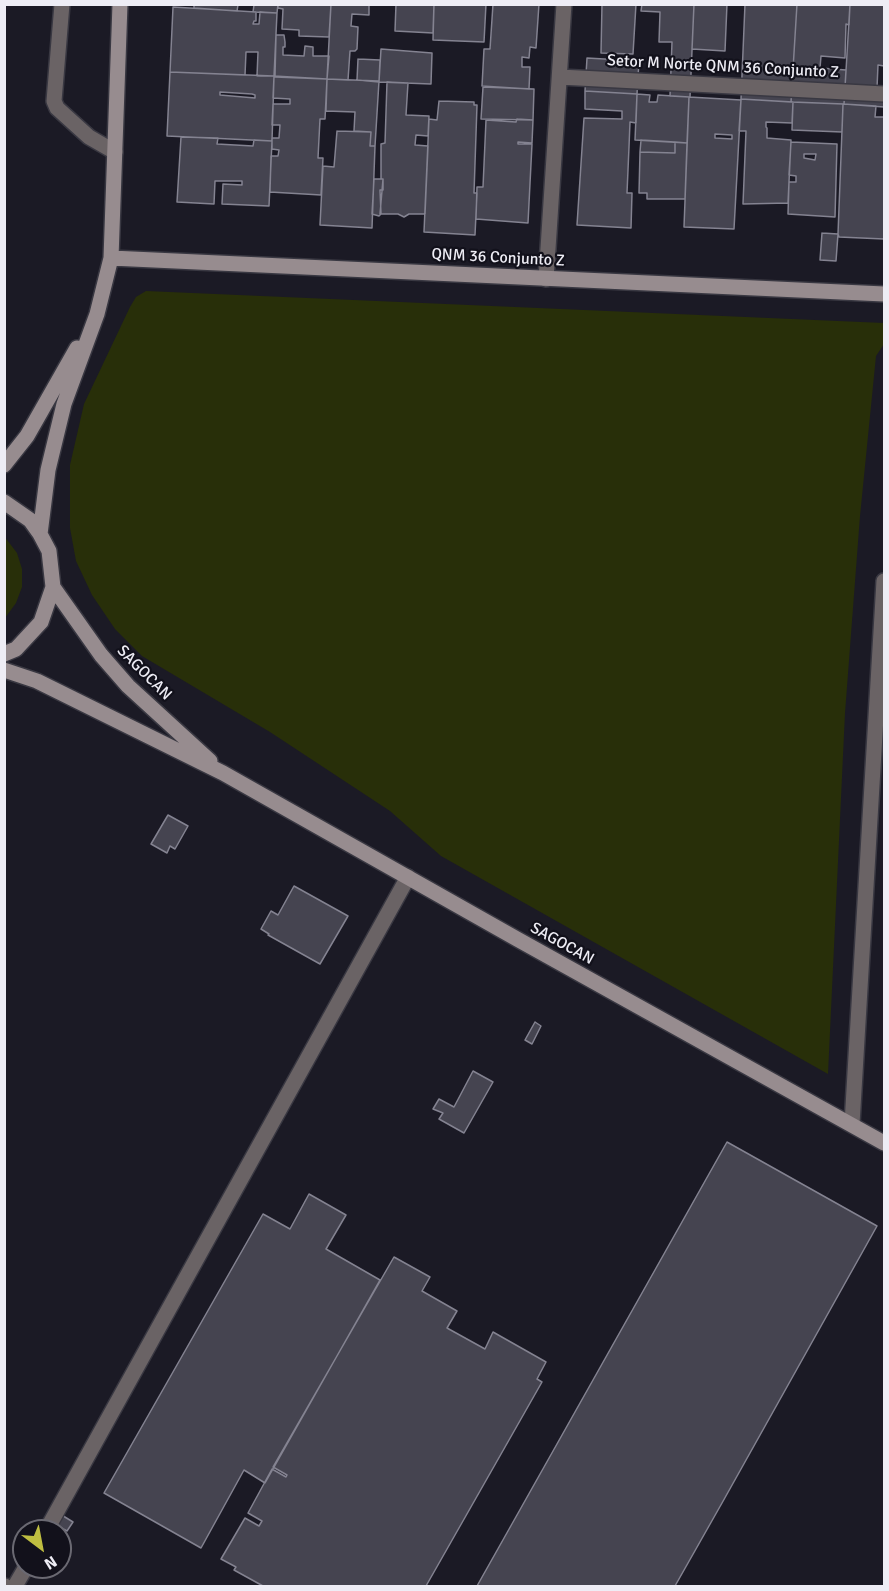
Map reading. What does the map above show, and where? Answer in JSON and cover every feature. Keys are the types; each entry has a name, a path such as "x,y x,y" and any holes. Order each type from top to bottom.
{"street":[{"path":"62,4 54,101 57,108 89,136 115,152"},
{"path":"40,534 48,470 64,404 97,314 111,258 120,4"},
{"path":"546,279 564,4"},
{"name":"Setor M Norte QNM 36 Conjunto Z","path":"560,77 885,94"},
{"name":"QNM 36 Conjunto Z","path":"111,258 885,294"},
{"path":"4,465 27,436 97,314"},
{"path":"4,502 30,520 40,534 49,551 52,587 41,622 16,649 4,654"},
{"path":"852,1124 885,581"},
{"name":"SAGOCAN","path":"52,587 101,655 128,686 223,773"},
{"name":"SAGOCAN","path":"4,670 37,681 223,773 885,1143"},
{"path":"53,1519 408,878"}],"green space":[{"path":"146,291 884,323 884,344 876,356 860,516 845,713 828,1074 441,856 390,811 270,732 142,656 115,629 92,595 76,561 70,528 70,465 84,404 130,307 136,297"},
{"path":"4,536 17,553 22,569 22,587 16,603 5,618"}],"building":[{"path":"194,4 278,4 277,13 253,12 254,5 238,5 237,11 194,8"},
{"path":"278,4 331,4 329,37 299,36 299,30 282,29 283,9 278,8"},
{"path":"331,4 369,4 369,15 352,14 351,26 358,27 357,49 350,51 348,80 327,79"},
{"path":"396,4 434,4 433,33 395,31"},
{"path":"434,4 486,4 484,42 433,40"},
{"path":"493,4 539,4 536,48 530,47 529,58 522,57 522,67 530,67 529,89 482,86 484,49 490,49"},
{"path":"602,4 636,4 633,54 601,53"},
{"path":"642,4 694,4 690,97 670,96 672,42 659,42 660,12 641,11"},
{"path":"694,4 727,4 725,51 692,49"},
{"path":"745,4 797,4 791,102 741,99"},
{"path":"797,4 850,4 849,25 846,24 845,58 821,56 820,68 846,70 844,104 791,102"},
{"path":"850,4 884,4 884,66 878,65 877,88 884,88 884,107 844,104"},
{"path":"173,7 256,12 256,21 253,24 259,24 260,12 277,13 274,76 257,76 258,52 246,52 245,75 170,72"},
{"path":"276,35 284,35 283,55 304,56 305,46 313,47 313,56 329,56 327,79 275,77"},
{"path":"381,49 432,53 431,84 379,82"},
{"path":"587,58 639,61 637,94 585,91"},
{"path":"358,59 380,60 379,82 357,80"},
{"path":"170,72 274,76 272,141 167,136","holes":["220,92 252,94 255,98 220,95"]},
{"path":"274,76 327,79 325,119 320,119 318,158 323,158 321,195 270,192 271,156 278,156 279,150 272,149 272,138 279,138 280,125 272,125 273,104 290,104 290,99 273,98"},
{"path":"327,79 379,81 375,146 370,146 371,132 354,131 355,112 326,111"},
{"path":"387,82 408,83 406,115 429,116 428,136 416,135 415,145 428,146 425,214 409,214 404,217 398,214 380,214 383,179 381,179 381,144 385,143"},
{"path":"483,87 534,89 533,120 481,119"},
{"path":"585,91 637,94 636,123 630,122 627,193 632,193 631,228 577,225 584,118 622,119 622,111 585,109"},
{"path":"637,94 650,95 649,102 657,102 658,95 689,97 687,143 635,140"},
{"path":"689,97 741,100 734,229 684,227","holes":["715,134 732,135 732,139 715,138"]},
{"path":"741,99 793,102 792,123 766,122 767,138 791,140 788,203 743,204 746,131 739,131"},
{"path":"439,101 474,102 474,105 477,105 475,235 424,232 429,119 437,120"},
{"path":"793,102 843,104 842,132 792,130"},
{"path":"843,104 876,106 875,117 884,117 884,239 839,237 838,234"},
{"path":"517,119 533,120 532,143 518,142 518,144 532,144 528,223 476,219 477,187 483,187 486,120 516,122"},
{"path":"337,131 371,132 370,146 375,146 372,228 320,225 323,166 334,167"},
{"path":"181,137 218,138 217,144 253,146 254,140 272,141 269,206 222,204 223,184 242,185 242,181 215,181 214,204 177,202"},
{"path":"641,140 675,142 675,153 640,152"},
{"path":"675,142 687,143 685,199 647,199 647,193 639,193 640,152 675,153"},
{"path":"791,142 837,144 835,217 788,214 789,182 796,182 796,176 789,175","holes":["804,154 816,154 815,160 804,158"]},
{"path":"374,179 383,179 383,190 380,190 381,214 379,216 372,214"},
{"path":"822,233 838,234 836,261 820,260"},
{"path":"168,815 188,826 175,849 170,846 167,853 151,844"},
{"path":"294,886 348,916 320,964 261,929 271,911 278,915"},
{"path":"535,1022 541,1026 532,1044 525,1040"},
{"path":"473,1071 493,1082 464,1133 439,1119 443,1113 433,1109 439,1099 454,1107"},
{"path":"727,1142 877,1226 722,1503 675,1586 477,1586"},
{"path":"309,1194 346,1215 326,1249 380,1280 265,1483 244,1470 201,1548 104,1493 263,1214 290,1229"},
{"path":"394,1257 430,1277 422,1291 457,1311 447,1328 485,1349 493,1332 546,1362 537,1379 542,1382 426,1586 263,1586 234,1570 236,1567 221,1559 245,1518 259,1526 262,1521 248,1513 272,1469 286,1477 287,1475 273,1467"},
{"path":"60,1514 68,1519 57,1519"}]}
